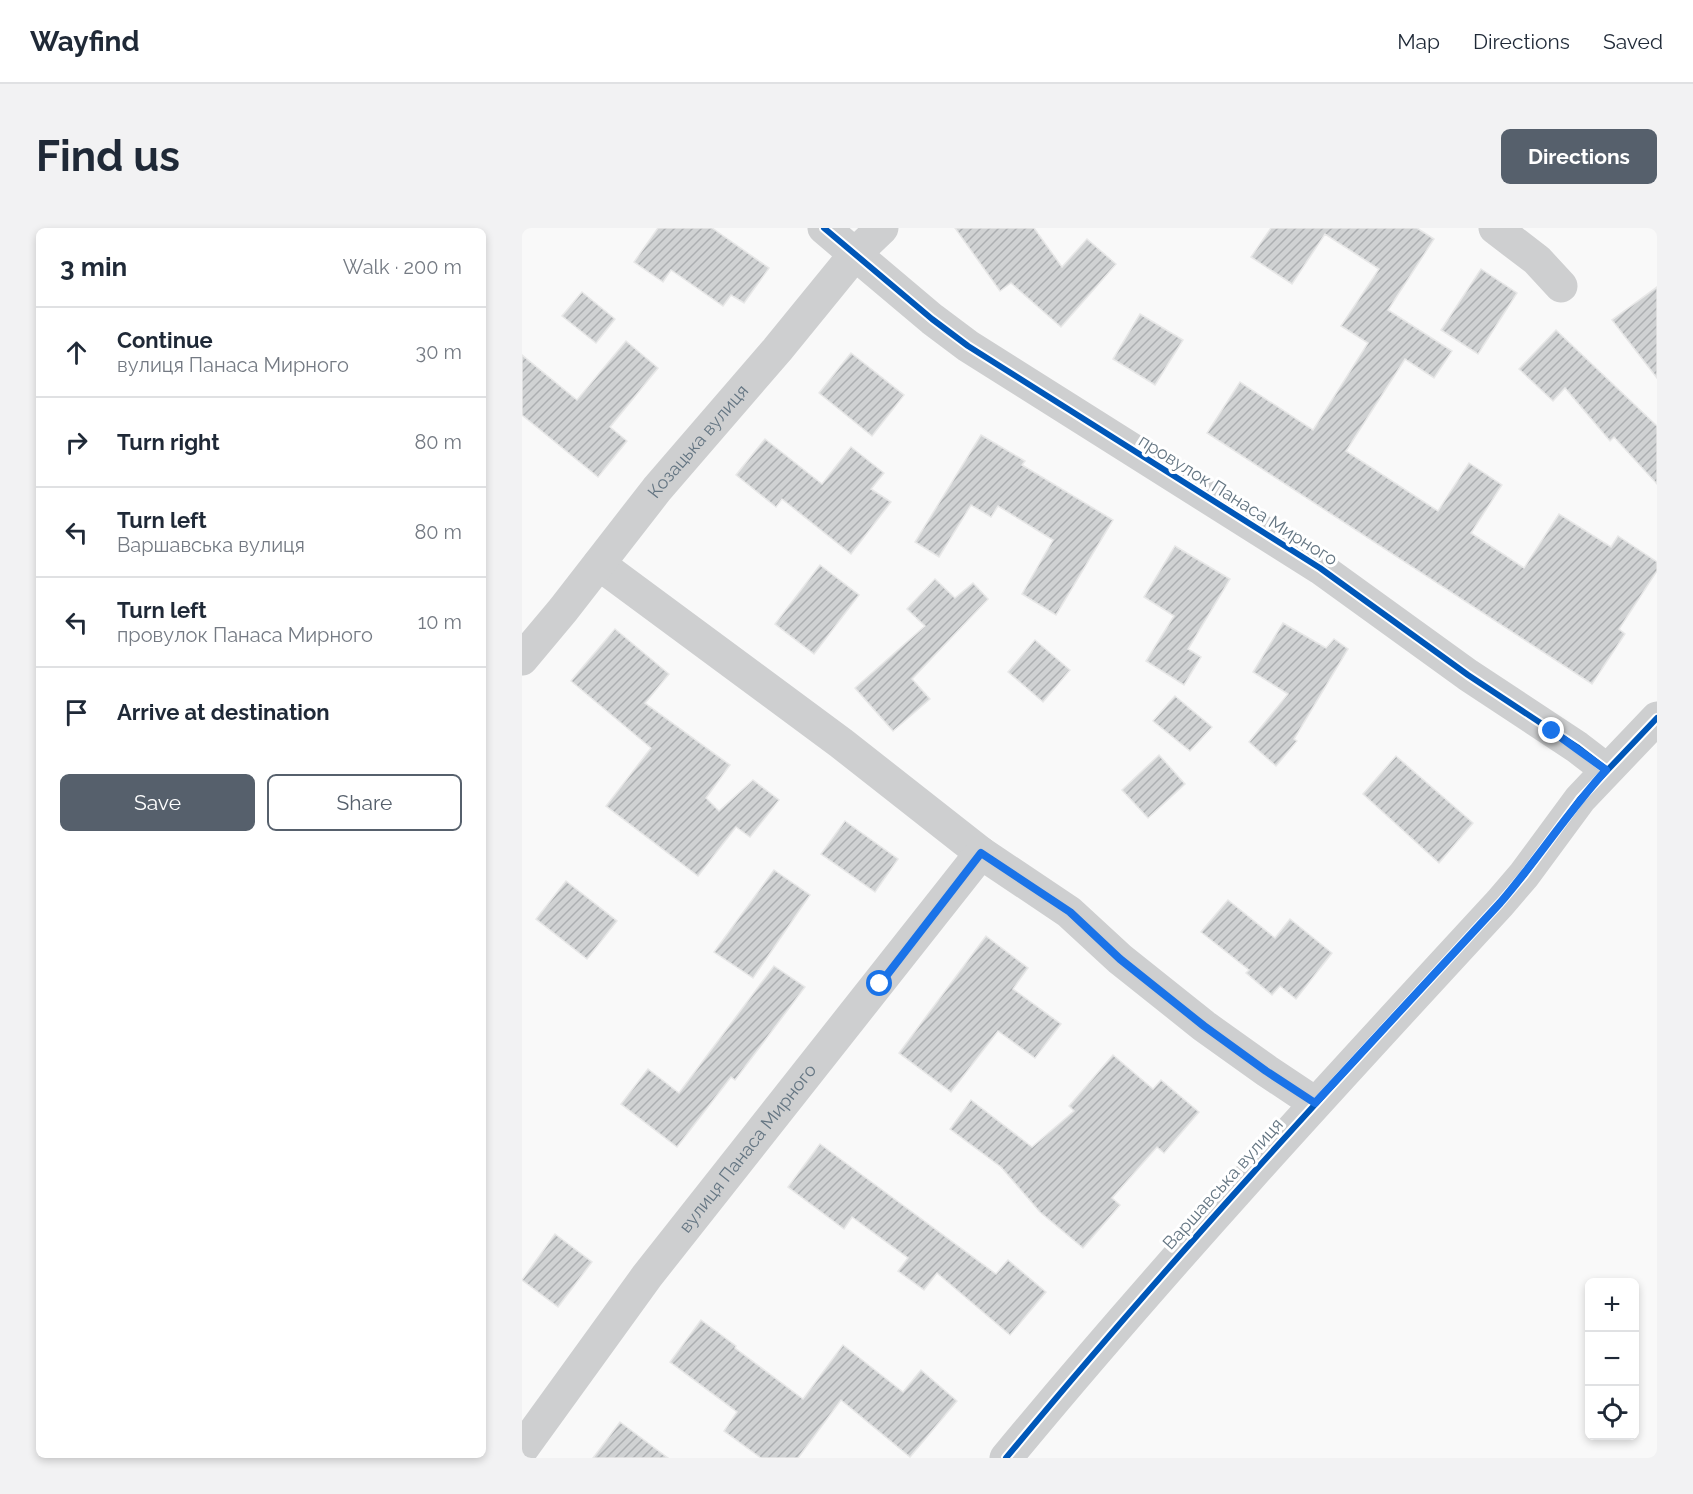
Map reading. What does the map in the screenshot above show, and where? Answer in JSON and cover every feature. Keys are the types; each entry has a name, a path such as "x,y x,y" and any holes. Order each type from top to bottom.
{"street":[{"name":"провулок Панаса Мирного","path":"824,228 932,319 968,346 1320,568 1468,675 1577,747 1606,770"},
{"name":"Козацька вулиця","path":"522,659 657,489 777,350 856,253 882,228"},
{"path":"1495,228 1537,260 1562,286"},
{"path":"599,564 841,743 981,853 1070,912 1120,959 1204,1026 1315,1103"},
{"name":"Варшавська вулиця","path":"1006,1458 1088,1359 1315,1103 1500,903 1524,875 1580,799 1657,718"},
{"name":"вулиця Панаса Мирного","path":"522,1449 647,1276 880,984 981,853"}],"building":[{"path":"658,228 712,228 769,268 744,303 731,295 723,306 671,270 663,282 634,262"},
{"path":"955,228 1034,228 1062,267 1087,239 1116,264 1061,327 1011,283 1000,291"},
{"path":"1271,228 1417,228 1434,239 1388,310 1452,351 1434,378 1405,359 1346,451 1438,511 1469,463 1502,485 1471,533 1524,568 1559,514 1611,547 1618,536 1657,562 1657,571 1619,629 1625,634 1592,684 1207,433 1240,382 1313,430 1368,343 1341,326 1379,269 1325,234 1292,284 1251,257"},
{"path":"1481,269 1517,293 1478,354 1441,330"},
{"path":"1657,287 1657,378 1612,320"},
{"path":"582,292 615,319 596,343 562,316"},
{"path":"1140,314 1183,340 1155,385 1113,359"},
{"path":"1556,330 1657,426 1657,484 1614,437 1610,441 1565,388 1553,401 1519,369"},
{"path":"626,341 658,368 610,427 627,441 598,477 522,415 522,355 577,400"},
{"path":"851,353 904,395 872,436 819,393"},
{"path":"981,435 1025,461 1022,465 1113,520 1056,615 1022,594 1053,540 998,506 991,517 971,505 939,557 915,542"},
{"path":"765,439 822,484 851,447 884,473 871,489 891,502 851,554 782,499 776,507 736,475"},
{"path":"1175,546 1230,579 1188,649 1201,657 1184,685 1146,661 1174,616 1144,597"},
{"path":"820,565 859,595 814,654 775,624"},
{"path":"935,579 955,598 973,583 988,599 912,679 930,699 893,731 855,688 925,626 907,609"},
{"path":"1283,623 1326,648 1334,639 1348,649 1294,739 1297,741 1276,766 1249,742 1288,694 1253,672"},
{"path":"615,629 669,674 645,703 730,765 706,798 719,811 753,780 779,800 750,837 736,827 698,876 606,806 651,748 571,681"},
{"path":"1035,640 1070,670 1043,702 1008,672"},
{"path":"1175,696 1212,727 1190,751 1153,721"},
{"path":"1159,755 1185,784 1148,818 1122,790"},
{"path":"1396,756 1473,823 1439,863 1363,794"},
{"path":"845,821 898,859 875,892 821,854"},
{"path":"774,870 810,895 753,978 714,952"},
{"path":"566,881 617,921 587,959 536,919"},
{"path":"1228,900 1275,938 1290,919 1332,953 1296,999 1280,986 1272,995 1246,973 1249,970 1201,932"},
{"path":"986,936 1028,968 1013,989 1061,1024 1035,1058 998,1031 951,1092 899,1053"},
{"path":"774,966 805,987 735,1080 731,1077 677,1147 621,1104 648,1069 679,1093"},
{"path":"1113,1055 1153,1089 1161,1080 1199,1112 1164,1153 1157,1147 1112,1198 1120,1205 1083,1248 1040,1212 1001,1167 950,1129 971,1100 1032,1147 1074,1111 1069,1106"},
{"path":"820,1144 996,1274 1008,1260 1046,1292 1010,1335 937,1273 924,1290 898,1271 908,1258 852,1217 844,1229 788,1187"},
{"path":"555,1234 592,1262 558,1307 522,1280"},
{"path":"701,1320 803,1399 843,1345 903,1392 921,1370 957,1401 910,1457 841,1400 798,1458 761,1458 724,1431 737,1412 670,1362"},
{"path":"620,1422 668,1458 593,1458"}],"cycle path":[{"path":"824,228 932,319 968,346 1320,568 1468,675 1577,747 1607,770"},
{"path":"1006,1458 1187,1246 1500,903 1524,875 1580,799 1657,718"}],"route":[{"path":"880,984 981,853 1070,912 1107,948 1204,1026 1315,1103 1500,903 1524,875 1580,799 1606,770 1552,731"}]}
